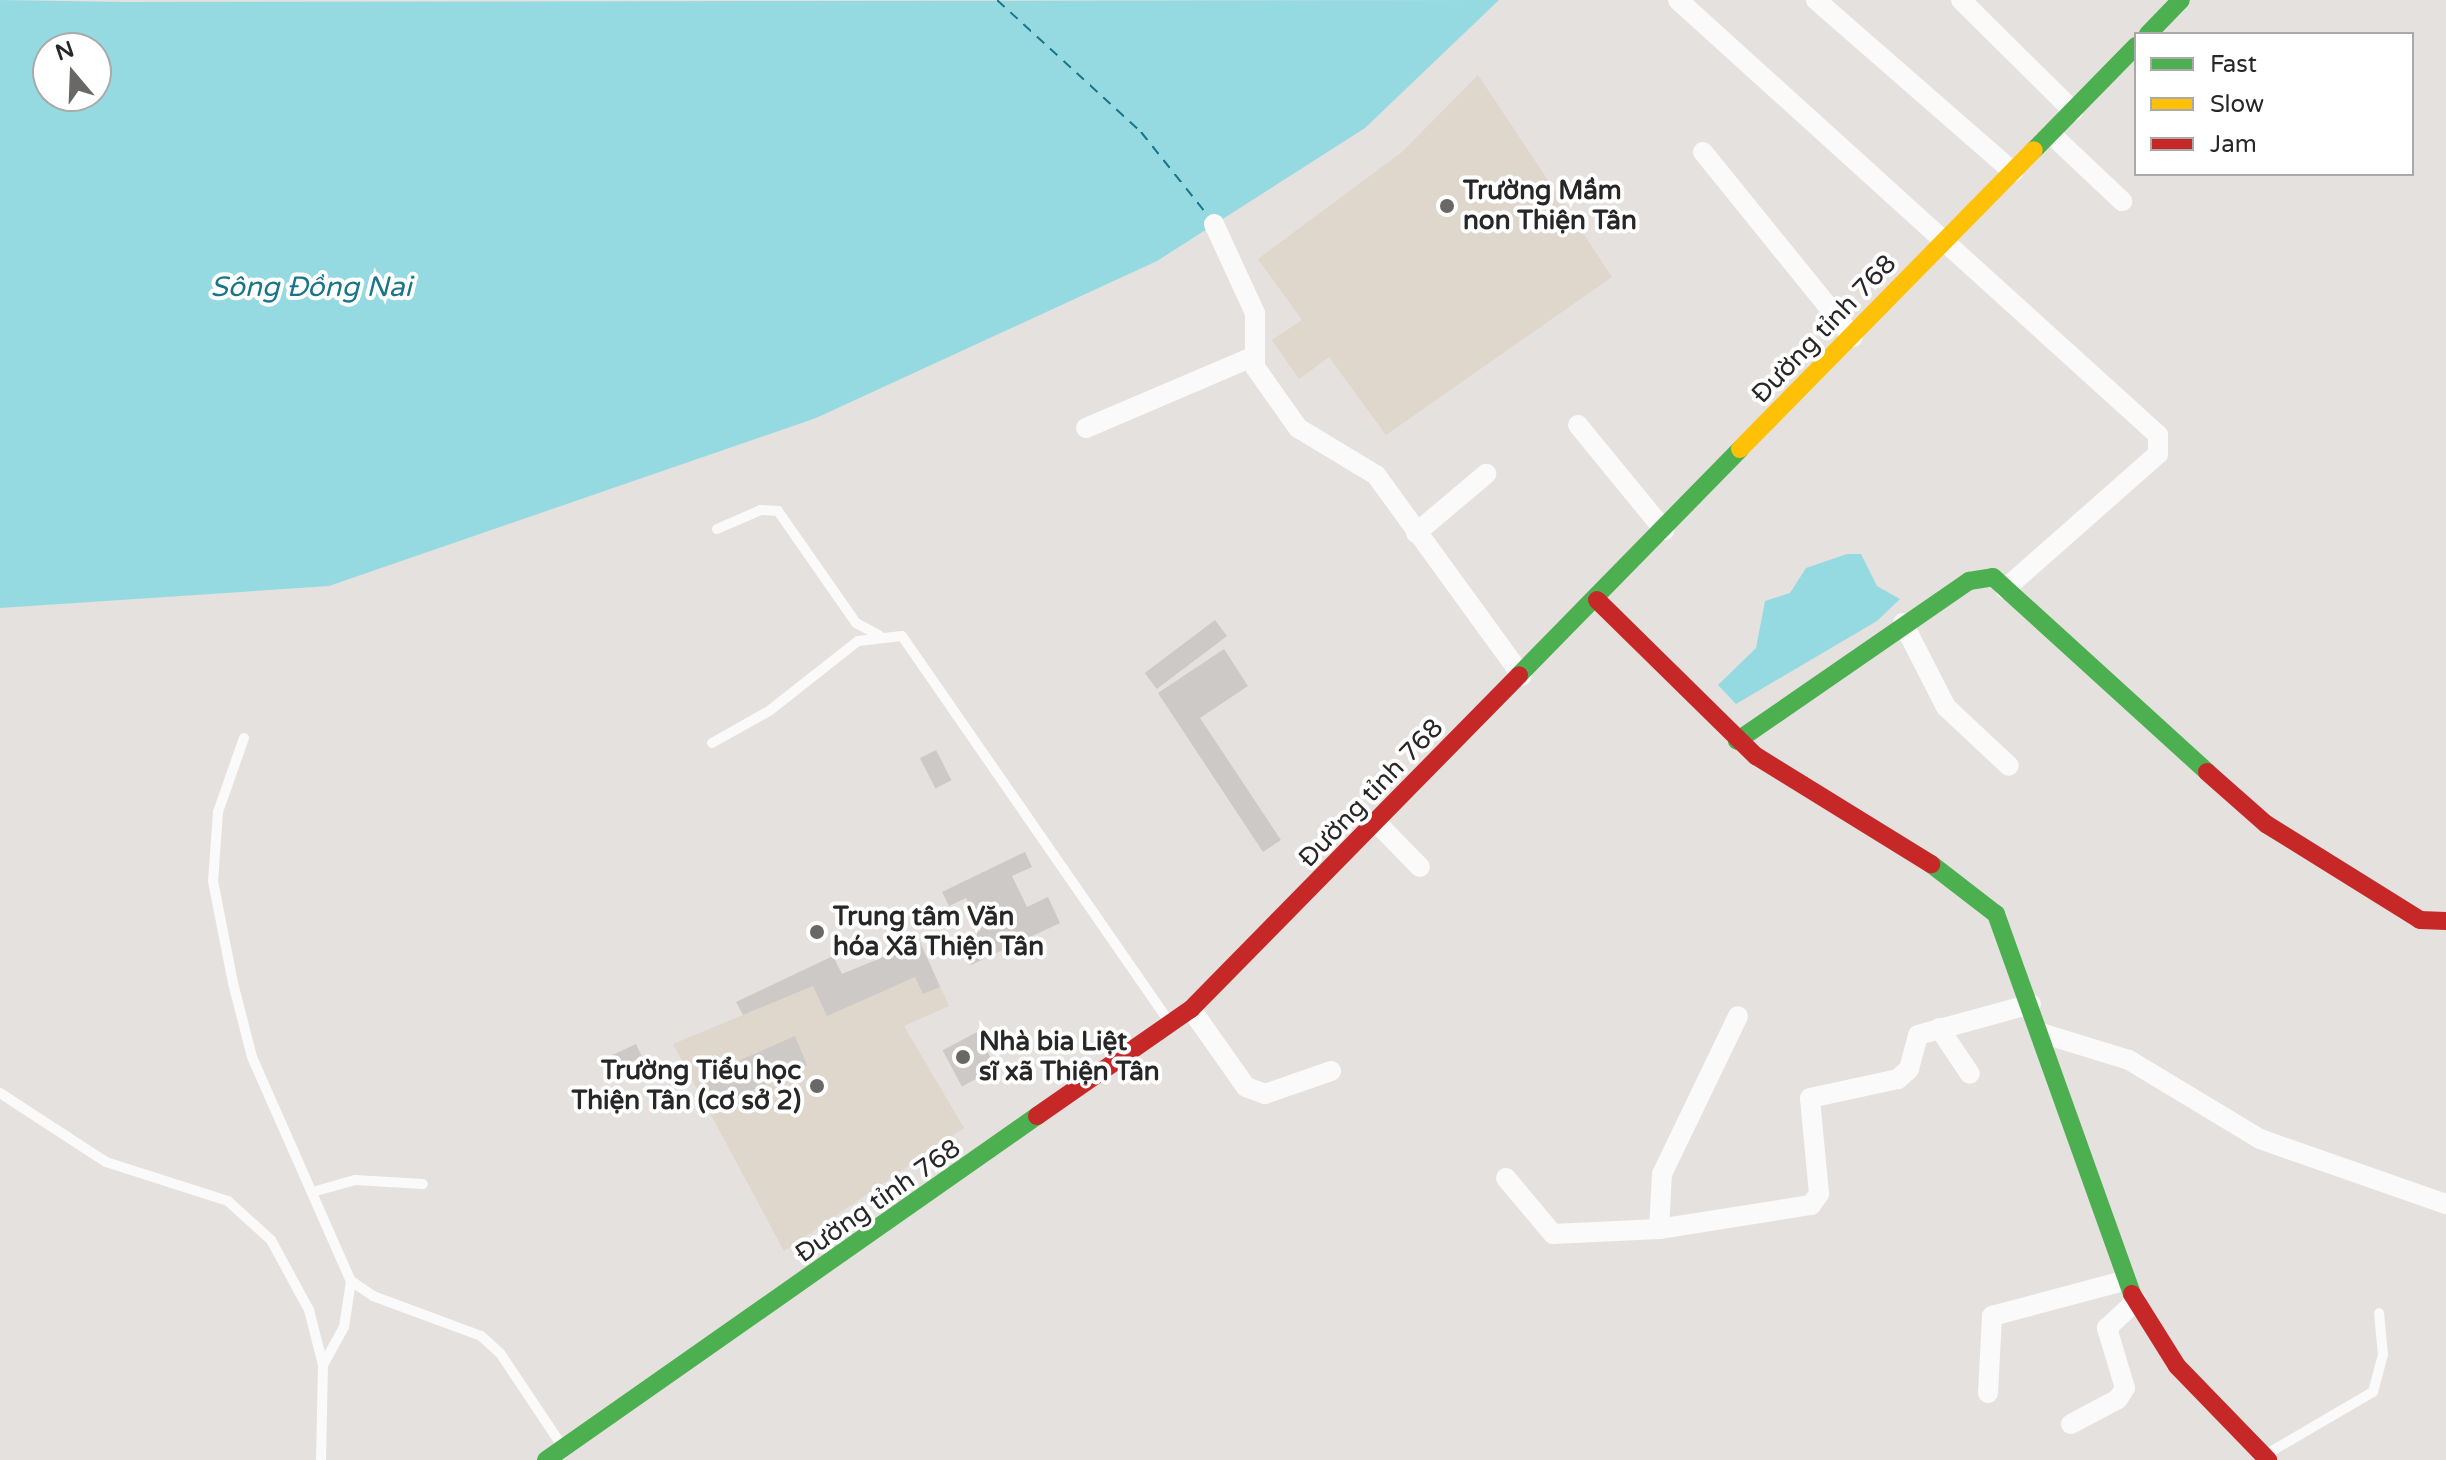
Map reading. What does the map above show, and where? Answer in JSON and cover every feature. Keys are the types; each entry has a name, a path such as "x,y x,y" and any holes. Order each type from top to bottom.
{"main road":[{"path":"2149,32 2171,3"},
{"name":"Đường tỉnh 768","path":"546,1460 1191,1009 1378,824 2013,172 2133,54"},
{"path":"1737,741 1903,623 1979,577 1993,577 2266,824 2420,920 2446,921"},
{"path":"1597,600 1737,741 1896,837 1983,898 2006,932 2124,1281 2177,1366 2266,1458"}],"street":[{"path":"1678,0 2158,435 2158,454 2005,589"},
{"path":"1816,0 2013,172"},
{"path":"1961,0 2073,111"},
{"path":"2051,134 2122,201"},
{"path":"1703,152 1853,337"},
{"path":"1214,224 1255,313 1250,358 1298,428 1376,475 1522,676"},
{"path":"1086,428 1250,358"},
{"path":"1578,425 1664,530"},
{"path":"1416,533 1486,474"},
{"path":"1903,623 1946,707 2009,766"},
{"path":"1378,824 1420,867"},
{"path":"1506,1178 1553,1234 1659,1229 1811,1205 1819,1194 1810,1098 1904,1076 1918,1035 2031,1004"},
{"path":"1191,1009 1246,1087 1265,1094 1331,1071"},
{"path":"1659,1229 1662,1174 1738,1016"},
{"path":"1939,1028 1970,1074"},
{"path":"2041,1033 2129,1060 2260,1139 2446,1204"},
{"path":"1988,1393 1992,1316 2124,1281"},
{"path":"2071,1424 2118,1399 2125,1388 2107,1328 2136,1301"}],"lane":[{"path":"717,529 761,510 778,511 856,623 879,635"},
{"path":"712,743 769,711 858,641 879,635 902,636 1171,1025"},
{"path":"244,738 218,812 213,881 252,1057 316,1191 351,1281 344,1327 323,1365"},
{"path":"0,1093 106,1162 202,1190 251,1219 271,1240 302,1297 323,1365 321,1460"},
{"path":"316,1191 355,1180 423,1184"},
{"path":"351,1281 373,1296 481,1336 500,1353 563,1448"},
{"path":"2266,1458 2373,1392 2383,1355 2379,1313"}],"shaded area":[{"name":"Trường Mầm non Thiện Tân","path":"1478,75 1612,277 1386,435 1329,357 1299,379 1272,340 1302,320 1258,259 1402,152"},
{"name":"Trường Tiểu học Thiện Tân (cơ sở 2)","path":"920,942 949,1006 904,1026 964,1128 784,1251 673,1044"}],"water":[{"name":"Sông Đồng Nai","path":"0,0 1499,0 1365,128 1157,261 816,418 329,586 0,608"},
{"path":"1847,554 1861,554 1877,586 1900,599 1877,621 1736,704 1718,685 1756,648 1765,601 1790,593 1806,568"}],"building":[{"path":"1215,620 1227,636 1157,689 1145,673"},
{"path":"1224,649 1248,686 1200,718 1281,840 1263,852 1158,693"},
{"path":"936,750 951,780 935,788 920,758"},
{"path":"1025,852 1032,867 1012,876 1027,907 1048,897 1060,923 971,965 959,940 981,930 966,898 949,906 942,892"},
{"path":"920,942 940,987 923,994 915,977 827,1016 813,986 743,1015 736,1002 833,956 842,974"},
{"path":"977,1032 996,1068 962,1087 943,1050"},
{"path":"795,1036 807,1065 737,1097 733,1089 710,1099 700,1078"},
{"path":"636,1044 642,1057 618,1068 612,1055"}],"ferry route":[{"path":"997,0 1141,132 1209,217"}],"traffic: fast":[{"path":"2150,32 2181,0"},
{"path":"2034,150 2134,48"},
{"path":"1519,675 1740,449"},
{"path":"1737,741 1969,581 1993,577 2207,772"},
{"path":"1931,864 1996,914 2132,1294"},
{"path":"546,1460 1037,1116"}],"traffic: slow":[{"path":"1740,449 2034,150"}],"traffic: jam":[{"path":"1597,600 1756,756 1931,864"},
{"path":"1037,1116 1191,1009 1519,675"},
{"path":"2207,772 2266,824 2420,920 2446,921"},
{"path":"2132,1294 2177,1366 2268,1460"}],"place":[{"name":"Trường Mầm non Thiện Tân","path":"1447,206"},
{"name":"Trung tâm Văn hóa Xã Thiện Tân","path":"817,932"},
{"name":"Nhà bia Liệt sĩ xã Thiện Tân","path":"963,1057"},
{"name":"Trường Tiểu học Thiện Tân (cơ sở 2)","path":"817,1086"}]}
